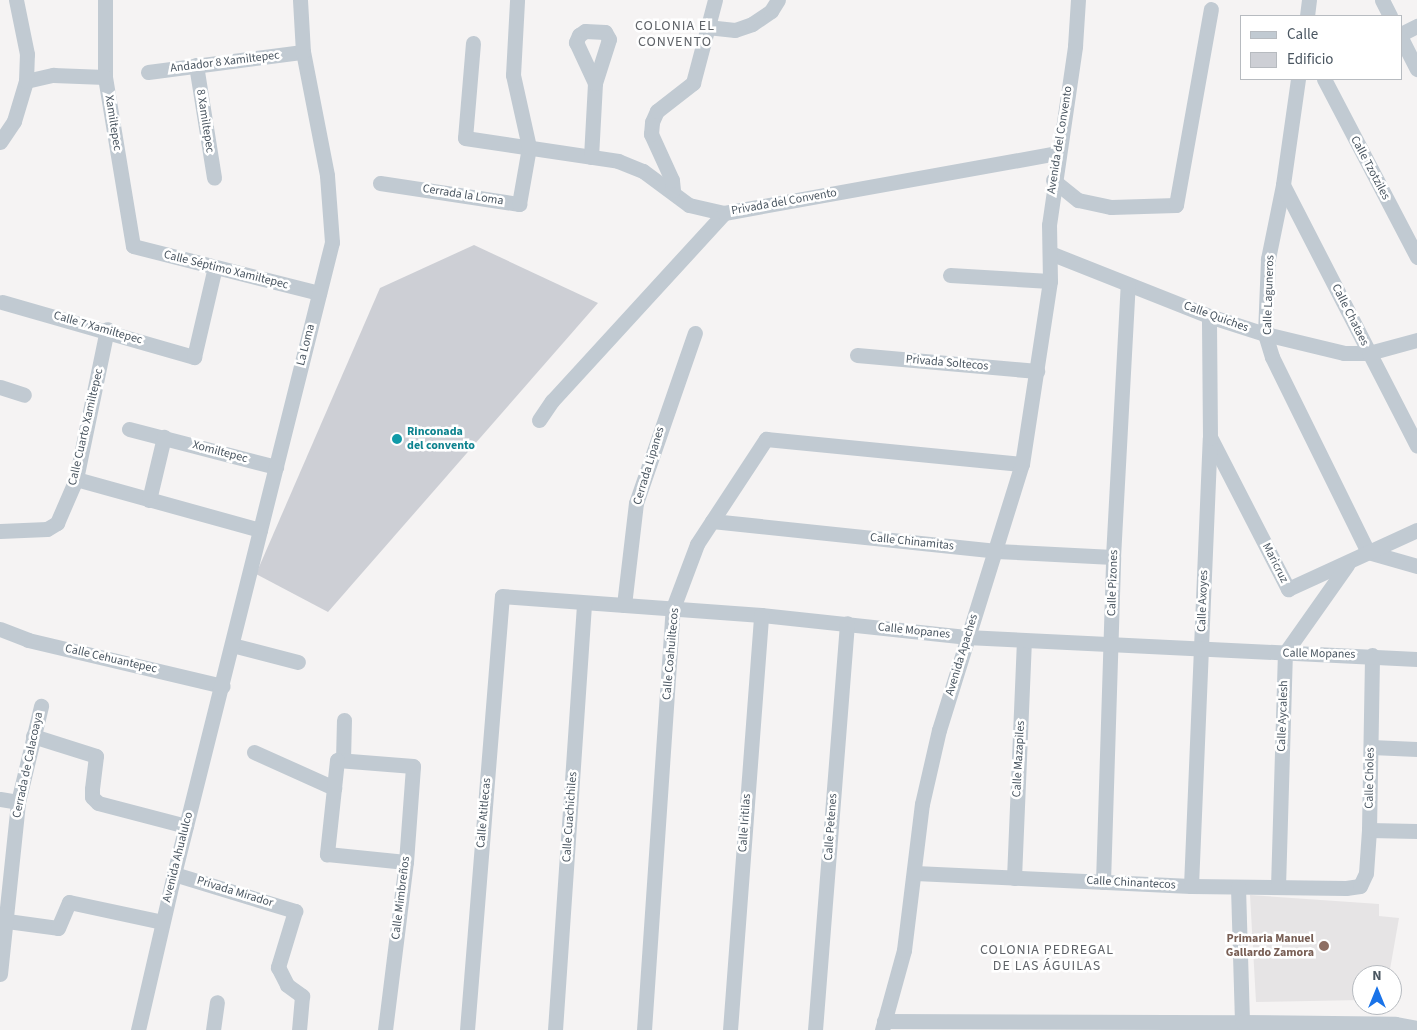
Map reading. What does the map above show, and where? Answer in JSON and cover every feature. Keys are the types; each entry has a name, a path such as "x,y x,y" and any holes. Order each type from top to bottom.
{"street":[{"path":"0,142 14,121 26,81 27,54 16,0"},
{"name":"Xamiltepec","path":"105,0 105,77 133,246"},
{"name":"La Loma","path":"223,686 332,242 328,175 303,52 300,0"},
{"path":"517,0 513,75 529,147"},
{"path":"673,190 672,180 651,134 652,122 657,111 693,83 715,0"},
{"path":"707,27 735,30 752,24 771,11 778,0"},
{"name":"Avenida del Convento","path":"1050,281 1048,225 1053,180 1077,30 1078,0"},
{"path":"1307,15 1309,0"},
{"path":"1382,0 1390,15"},
{"path":"1053,180 1078,200 1111,207 1176,205 1211,9"},
{"path":"1402,34 1417,26"},
{"path":"1402,40 1417,69"},
{"path":"473,43 465,138 591,157 643,171 673,190 689,205 724,213"},
{"name":"Andador 8 Xamiltepec","path":"148,72 303,52"},
{"name":"8 Xamiltepec","path":"196,65 214,178"},
{"path":"26,81 53,75 105,77"},
{"name":"Calle Laguneros","path":"1298,80 1283,185 1268,259 1265,334 1272,357 1368,552"},
{"name":"Calle Tzotziles","path":"1325,80 1417,257"},
{"path":"591,157 595,83"},
{"name":"Cerrada la Loma","path":"380,182 519,204 529,147"},
{"name":"Privada del Convento","path":"539,420 552,401 724,213 1058,153"},
{"name":"Calle Chataes","path":"1283,185 1417,446"},
{"name":"Calle Séptimo Xamiltepec","path":"133,246 319,293"},
{"name":"Calle Quiches","path":"1050,253 1209,316 1265,334 1344,353 1369,353 1417,340"},
{"name":"Calle 7 Xamiltepec","path":"2,302 107,330 194,357 215,267"},
{"path":"950,275 1050,281"},
{"name":"Avenida Apaches","path":"883,1026 904,950 922,804 966,637 996,551 1022,464 1050,281"},
{"name":"Calle Pizones","path":"1103,882 1113,557 1128,284"},
{"name":"Calle Axoyes","path":"1191,886 1210,438 1209,316"},
{"name":"Calle Cuarto Xamiltepec","path":"0,531 47,529 57,523 76,479 107,330"},
{"name":"Cerrada Lipanes","path":"624,605 636,503 695,333"},
{"name":"Privada Soltecos","path":"857,355 1037,371"},
{"path":"0,387 24,395"},
{"name":"Xomiltepec","path":"129,429 276,467"},
{"path":"149,500 164,437"},
{"name":"Maricruz","path":"1210,438 1288,589 1347,565 1368,552 1417,530"},
{"name":"Calle Coahuiltecos","path":"644,1030 673,608 698,544 766,439 1022,464"},
{"path":"76,479 260,530"},
{"name":"Calle Chinamitas","path":"712,521 996,551 1113,557"},
{"path":"1368,552 1417,566"},
{"path":"1285,653 1347,565"},
{"name":"Calle Mopanes","path":"502,596 760,615 966,637 1201,650 1372,655 1417,659"},
{"name":"Calle Atitlecas","path":"467,1030 502,596"},
{"name":"Calle Cuachichiles","path":"555,1030 584,603"},
{"name":"Calle Iritilas","path":"730,1030 760,615"},
{"name":"Calle Petenes","path":"815,1030 847,623"},
{"name":"Calle Cehuantepec","path":"0,628 28,640 223,686"},
{"name":"Calle Mazapiles","path":"1014,878 1024,640"},
{"path":"232,645 298,662"},
{"name":"Calle Aycalesh","path":"1278,887 1285,653"},
{"name":"Calle Choles","path":"1346,888 1360,886 1366,873 1369,830 1372,655"},
{"name":"Avenida Ahualulco","path":"138,1030 162,922 223,686"},
{"name":"Cerrada de Calacoaya","path":"0,974 18,802 41,706"},
{"path":"344,720 343,760 337,760 327,854 406,862"},
{"path":"33,736 96,756 92,797 98,803 186,826"},
{"path":"1371,747 1417,749"},
{"path":"254,752 334,788"},
{"name":"Calle Mimbreños","path":"343,760 413,766 406,862 385,1030"},
{"path":"0,799 18,802"},
{"path":"1369,830 1417,832"},
{"name":"Calle Chinantecos","path":"915,873 1191,886 1346,888"},
{"name":"Privada Mirador","path":"174,874 296,911 278,966 287,985 302,996 298,1030"},
{"path":"1238,887 1242,1022"},
{"path":"7,921 58,928 69,902 162,922"},
{"path":"213,1030 217,1002"},
{"path":"883,1026 1196,1026 1242,1022 1417,1028"}],"shaded area":[{"name":"Primaria Manuel Gallardo Zamora","path":"1250,895 1379,904 1379,916 1399,918 1391,965 1352,965 1352,1000 1256,1002"}],"building":[{"name":"Rinconada del convento","path":"474,245 598,303 328,612 256,574 380,288"}],"place":[{"name":"Rinconada del convento","path":"397,439"},
{"name":"Primaria Manuel Gallardo Zamora","path":"1324,946"}],"district":[{"name":"COLONIA EL CONVENTO","path":"675,34"},
{"name":"COLONIA PEDREGAL DE LAS ÁGUILAS","path":"1047,958"}]}
